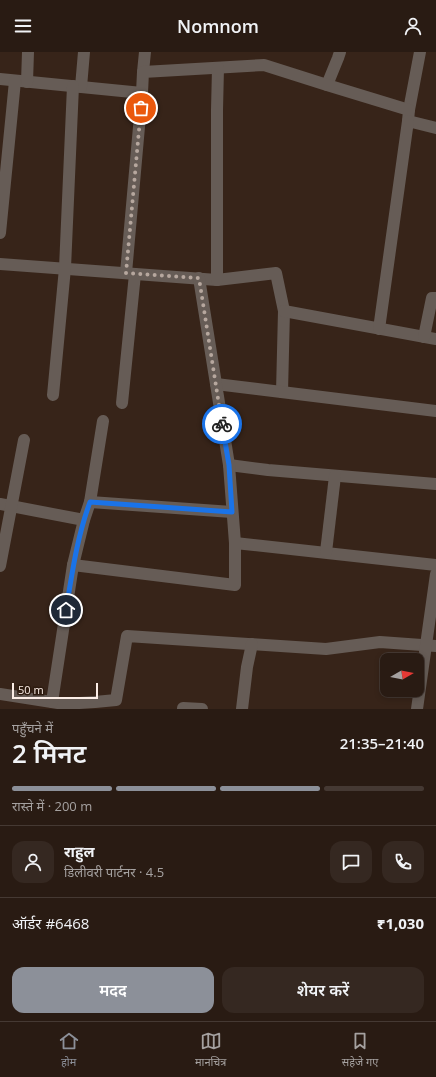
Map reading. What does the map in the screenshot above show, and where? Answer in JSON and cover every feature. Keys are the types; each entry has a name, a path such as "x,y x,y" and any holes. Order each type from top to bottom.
{"street":[{"path":"0,233 21,81 28,52"},
{"path":"53,395 65,268 77,87 84,52"},
{"path":"122,403 145,52"},
{"path":"327,85 340,52"},
{"path":"380,328 409,116 420,52"},
{"path":"143,72 264,65 327,85 409,116 436,128"},
{"path":"217,280 218,68"},
{"path":"0,79 142,93"},
{"path":"0,264 217,280 276,273 284,311 282,392"},
{"path":"73,565 235,585 235,543 229,465 199,278"},
{"path":"284,311 430,338 432,298 436,298"},
{"path":"216,384 436,411"},
{"path":"52,702 73,565 90,502 103,421"},
{"path":"0,566 6,505 24,440"},
{"path":"229,465 335,476 436,484"},
{"path":"326,552 335,476"},
{"path":"90,502 232,512"},
{"path":"6,505 84,520"},
{"path":"235,543 436,565"},
{"path":"418,709 431,646 436,574"},
{"path":"0,694 64,704 116,700 127,636 326,649 380,642 431,646"},
{"path":"242,709 247,667 252,644"},
{"path":"183,709 202,709"}],"way so far":[{"path":"141,108 126,273 199,278 222,424"}],"route":[{"path":"66,610 73,565 90,502 232,512 229,465 222,424"}]}
